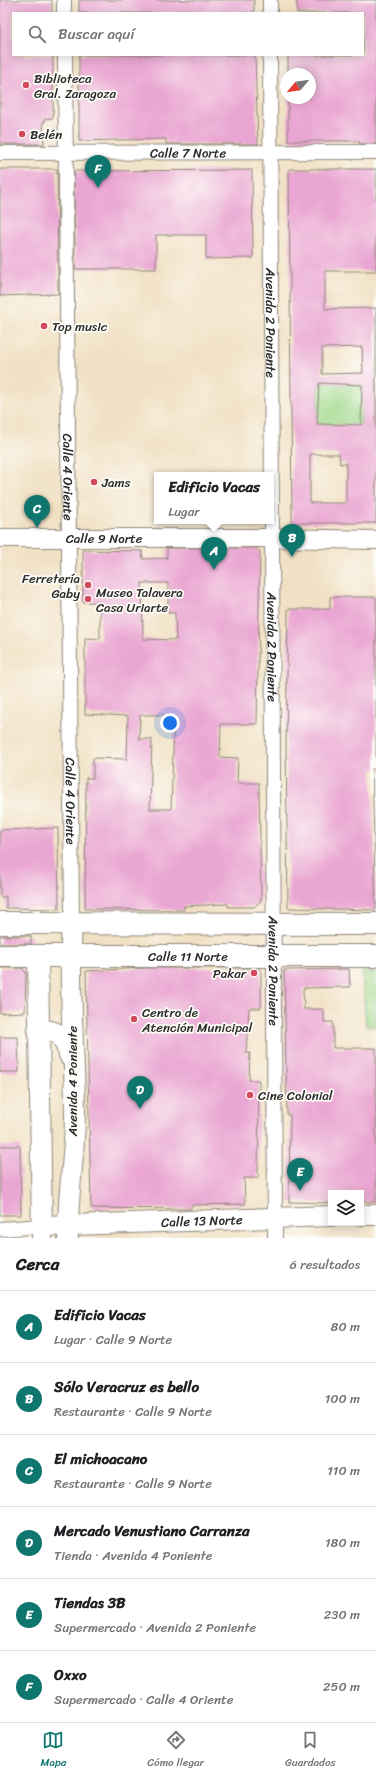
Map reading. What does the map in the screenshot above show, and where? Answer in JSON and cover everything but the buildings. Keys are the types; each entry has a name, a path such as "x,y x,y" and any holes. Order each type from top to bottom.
{"main road":[{"path":"0,923 376,924"},
{"name":"Avenida 4 Poniente","path":"68,1232 75,1115 70,955 72,923"},
{"path":"38,955 42,1232"},
{"name":"Calle 11 Norte","path":"0,956 376,956"},
{"path":"38,1030 54,1030 60,1035 73,1066"},
{"path":"364,1215 376,1215"},
{"name":"Calle 13 Norte","path":"42,1232 68,1232 275,1218 328,1216"}],"street":[{"path":"64,0 64,12"},
{"path":"270,0 270,12"},
{"name":"Calle 4 Oriente","path":"65,56 72,923"},
{"name":"Avenida 2 Poniente","path":"270,56 272,472"},
{"name":"Calle 7 Norte","path":"0,153 376,152"},
{"name":"Avenida 2 Poniente","path":"272,524 275,1238"},
{"name":"Calle 9 Norte","path":"0,538 272,538 376,540"},
{"name":"Calle 13 Norte","path":"0,1229 42,1232"}],"green space":[{"path":"319,383 362,385 361,425 317,424"},
{"path":"362,972 376,972 376,1027 366,1026"}],"place":[{"name":"Biblioteca Gral. Zaragoza","path":"26,85"},
{"name":"Belén","path":"22,134"},
{"name":"Oxxo","path":"98,188"},
{"name":"Top music","path":"44,326"},
{"name":"Jams","path":"94,482"},
{"name":"El michoacano","path":"37,528"},
{"name":"Sólo Veracruz es bello","path":"292,557"},
{"name":"Edificio Vacas","path":"214,570"},
{"name":"Ferretería Gaby","path":"88,585"},
{"name":"Museo Talavera Casa Uriarte","path":"88,599"},
{"name":"Pakar","path":"254,973"},
{"name":"Centro de Atención Municipal","path":"134,1019"},
{"name":"Cine Colonial","path":"250,1095"},
{"name":"Mercado Venustiano Carranza","path":"140,1109"},
{"name":"Tiendas 3B","path":"300,1191"}]}
